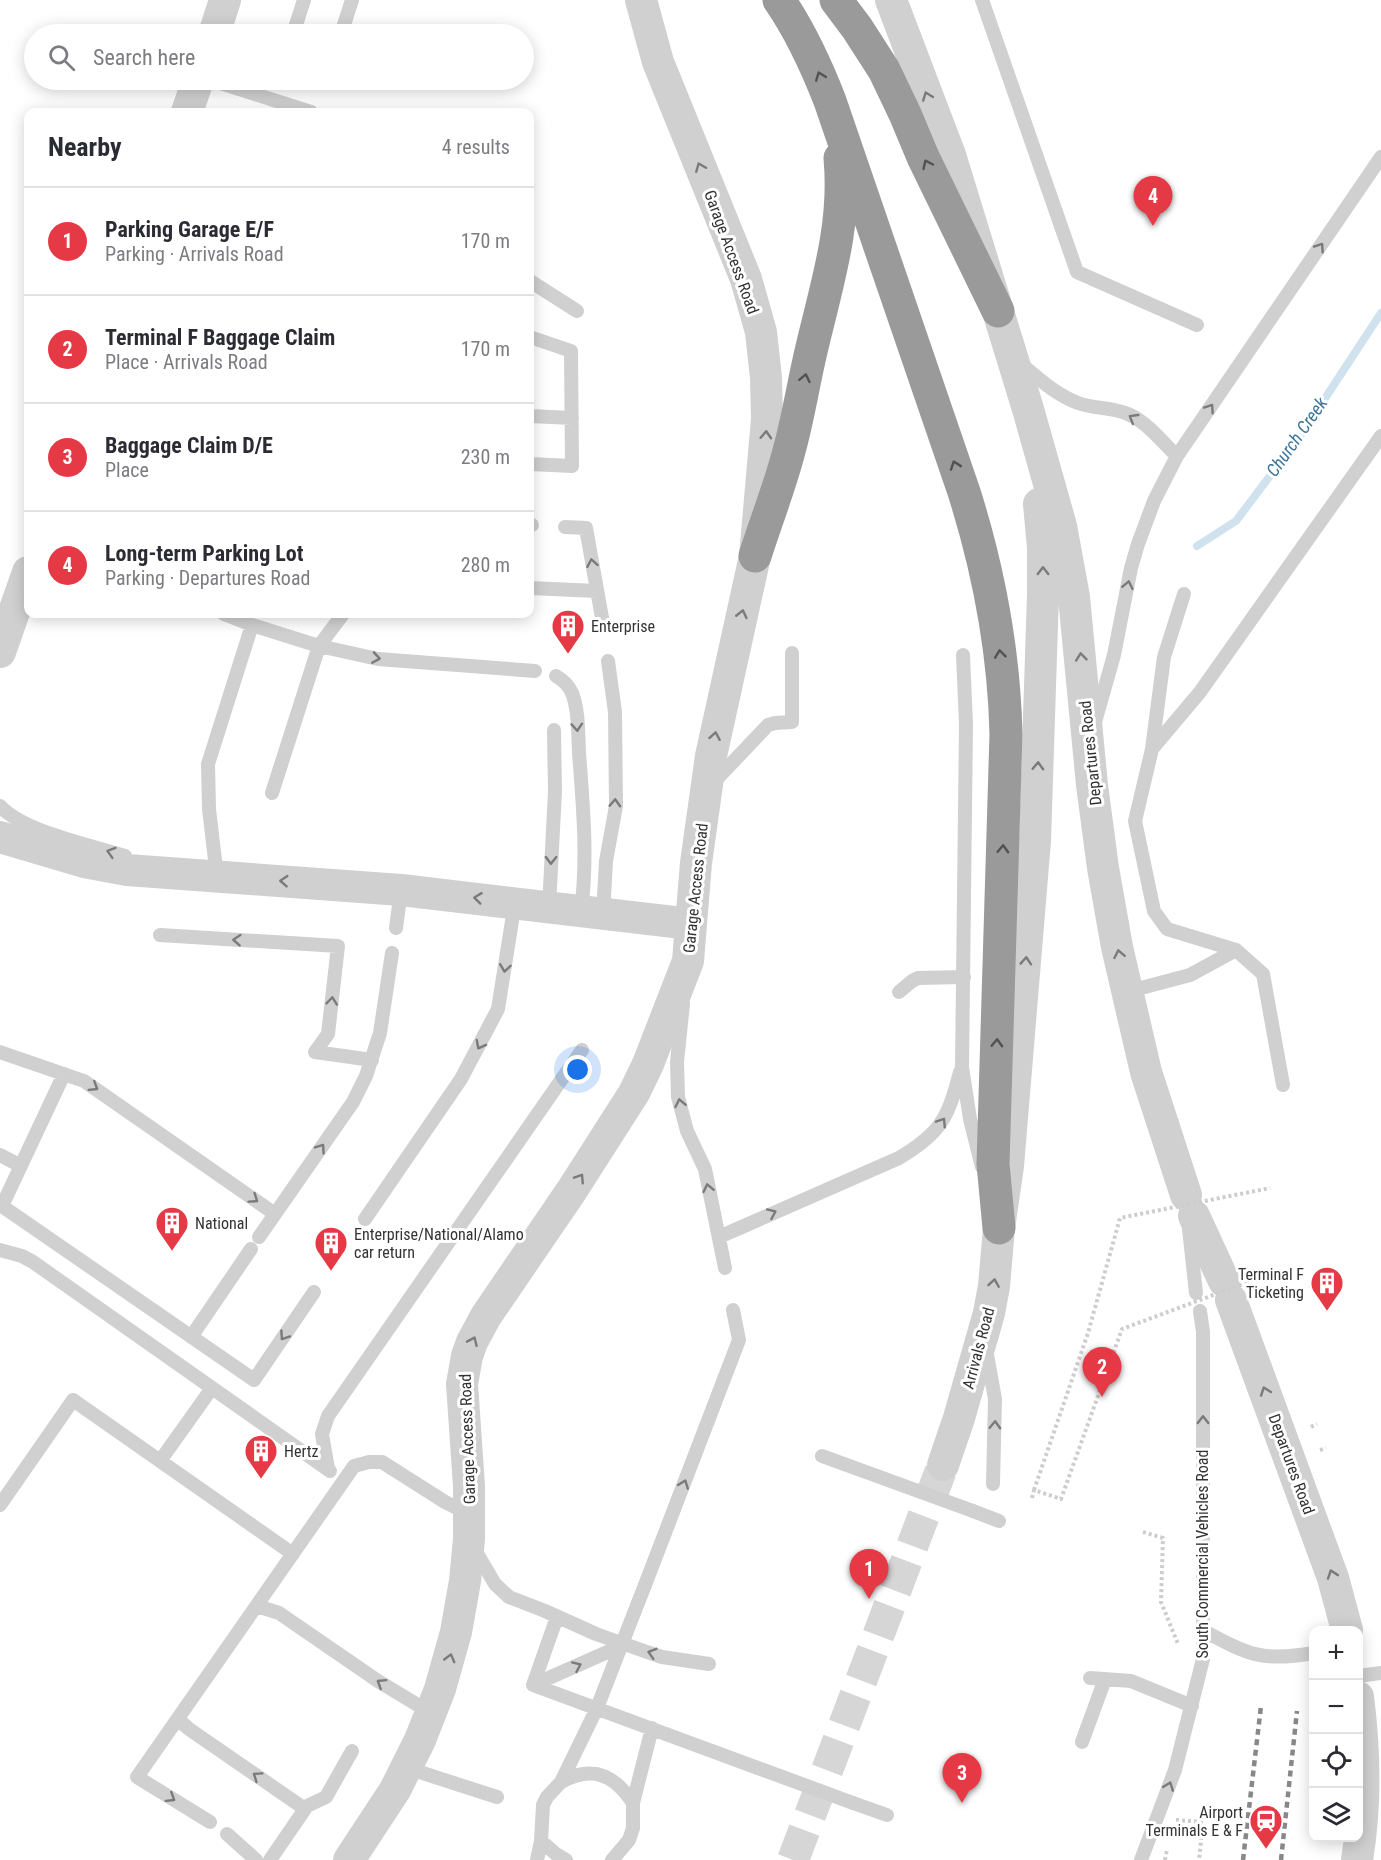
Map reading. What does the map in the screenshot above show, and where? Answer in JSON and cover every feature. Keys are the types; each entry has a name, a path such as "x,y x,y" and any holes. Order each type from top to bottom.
{"highway":[{"path":"779,0 800,32 816,64 974,522 989,580 1005,700 1006,734 993,1164 999,1228"},
{"path":"840,4 884,70 906,114 923,158 998,311"},
{"path":"755,556 789,451 836,247 842,182 837,122"}],"street":[{"path":"217,24 225,0"},
{"name":"Garage Access Road","path":"349,1860 407,1768 450,1661 465,1581 470,1524 462,1384 466,1356 486,1316 572,1190 634,1093 648,1064 688,961 696,863 716,729 755,556 767,419 766,378 761,332 746,279 655,53 641,0"},
{"name":"Departures Road","path":"891,0 950,155 1028,409 1068,559 1078,634 1092,784 1104,868 1126,992 1146,1072 1189,1208 1228,1290 1333,1578 1346,1626"},
{"path":"188,108 195,90"},
{"name":"Arrivals Road","path":"943,1465 983,1338 994,1286 1025,976 1037,805 1043,594 1043,548 1038,479 1028,409"},
{"path":"0,652 24,583"},
{"path":"0,837 84,862 127,870 401,890 691,924"},
{"path":"1357,1860 1363,1800 1363,1734"}],"lane":[{"path":"296,24 304,0"},
{"path":"344,24 352,0"},
{"path":"982,0 1077,272 1197,326"},
{"path":"242,90 298,108"},
{"path":"1089,744 1114,656 1138,544 1154,501 1177,456 1381,157"},
{"path":"534,284 576,311"},
{"path":"534,338 571,351 572,466 534,464"},
{"path":"1011,356 1067,398 1089,406 1128,414 1139,421 1177,456"},
{"path":"534,416 572,418"},
{"path":"1152,749 1200,692 1381,436"},
{"path":"565,527 586,528 602,618"},
{"path":"534,588 597,591"},
{"path":"1184,594 1164,657 1152,749 1135,821 1154,911 1167,929 1236,950 1263,974 1283,1085"},
{"path":"234,618 319,646 378,659 535,671"},
{"path":"272,793 319,646 340,618"},
{"path":"0,806 11,816 35,828 202,876 209,809 208,764 252,625"},
{"path":"706,791 763,729 774,723 792,722 792,653"},
{"path":"963,656 966,724 962,1067 974,1140 999,1228"},
{"path":"592,913 606,861 616,806 615,712 608,662"},
{"path":"556,676 568,687 576,707 585,836 584,880 592,913"},
{"path":"549,907 555,790 554,730"},
{"path":"396,928 401,890"},
{"path":"365,1219 461,1079 498,1009 515,902"},
{"path":"160,934 338,946 328,1034 315,1052 372,1060"},
{"path":"1126,992 1190,975 1236,950"},
{"path":"259,1237 353,1102 372,1060 380,1033 392,953"},
{"path":"688,961 677,1062 678,1097 687,1131 705,1169 725,1268"},
{"path":"899,992 918,978 964,977"},
{"path":"328,1469 322,1434 328,1416 582,1050"},
{"path":"0,1052 84,1081 275,1214"},
{"path":"719,1237 899,1158 921,1145 936,1131 947,1115 962,1067"},
{"path":"64,1074 2,1206 254,1380 314,1292"},
{"path":"0,1155 21,1166"},
{"path":"1189,1208 1196,1293"},
{"path":"191,1337 251,1249"},
{"path":"0,1250 22,1256 33,1262 344,1481"},
{"path":"537,1860 541,1841 543,1805 561,1782 597,1708 739,1340 733,1310"},
{"name":"South Commercial Vehicles Road","path":"1141,1860 1175,1770 1203,1659 1203,1332 1200,1311"},
{"path":"983,1338 995,1399 993,1484"},
{"path":"160,1461 212,1388"},
{"path":"0,1505 73,1400 293,1554"},
{"path":"822,1456 999,1521"},
{"path":"210,1822 137,1777 354,1466 369,1462 382,1462 457,1508 470,1524 488,1575 509,1597 596,1634 647,1652 662,1657 709,1664"},
{"path":"257,1606 279,1613 378,1682 431,1713"},
{"path":"533,1685 557,1617"},
{"path":"1204,1631 1240,1650 1262,1657 1283,1658 1309,1654"},
{"path":"533,1685 618,1653"},
{"path":"1363,1675 1381,1673"},
{"path":"1090,1678 1131,1681 1192,1706"},
{"path":"1082,1742 1105,1679"},
{"path":"533,1685 888,1815"},
{"path":"178,1719 305,1809"},
{"path":"612,1860 629,1840 633,1828 633,1803 652,1728"},
{"path":"270,1860 307,1806 326,1797 352,1751"},
{"path":"407,1768 496,1797"},
{"path":"561,1782 580,1773 600,1775 620,1786 633,1803"},
{"path":"227,1834 256,1860"},
{"path":"541,1841 555,1854 566,1860"}],"path":[{"path":"1032,1498 1088,1333 1120,1218 1270,1188"},
{"path":"1034,1490 1061,1499 1122,1329 1260,1278"},
{"path":"1311,1427 1317,1424"},
{"path":"1320,1450 1326,1448"},
{"path":"1143,1532 1163,1538 1161,1602 1178,1644"},
{"path":"1158,1816 1203,1822 1199,1860"}],"waterway":[{"name":"Church Creek","path":"1197,546 1236,521 1303,432 1381,313"}],"tunnel":[{"path":"793,1860 943,1465"}],"railway":[{"path":"1243,1860 1261,1706"},
{"path":"1281,1860 1297,1711"}],"place":[{"name":"Long-term Parking Lot","path":"1153,226"},
{"name":"Enterprise","path":"568,655"},
{"name":"National","path":"172,1252"},
{"name":"Enterprise/National/Alamo car return","path":"331,1272"},
{"name":"Terminal F Ticketing","path":"1327,1312"},
{"name":"Terminal F Baggage Claim","path":"1102,1397"},
{"name":"Hertz","path":"261,1480"},
{"name":"Parking Garage E/F","path":"869,1599"},
{"name":"Baggage Claim D/E","path":"962,1803"},
{"name":"Airport Terminals E & F","path":"1266,1850"}]}
